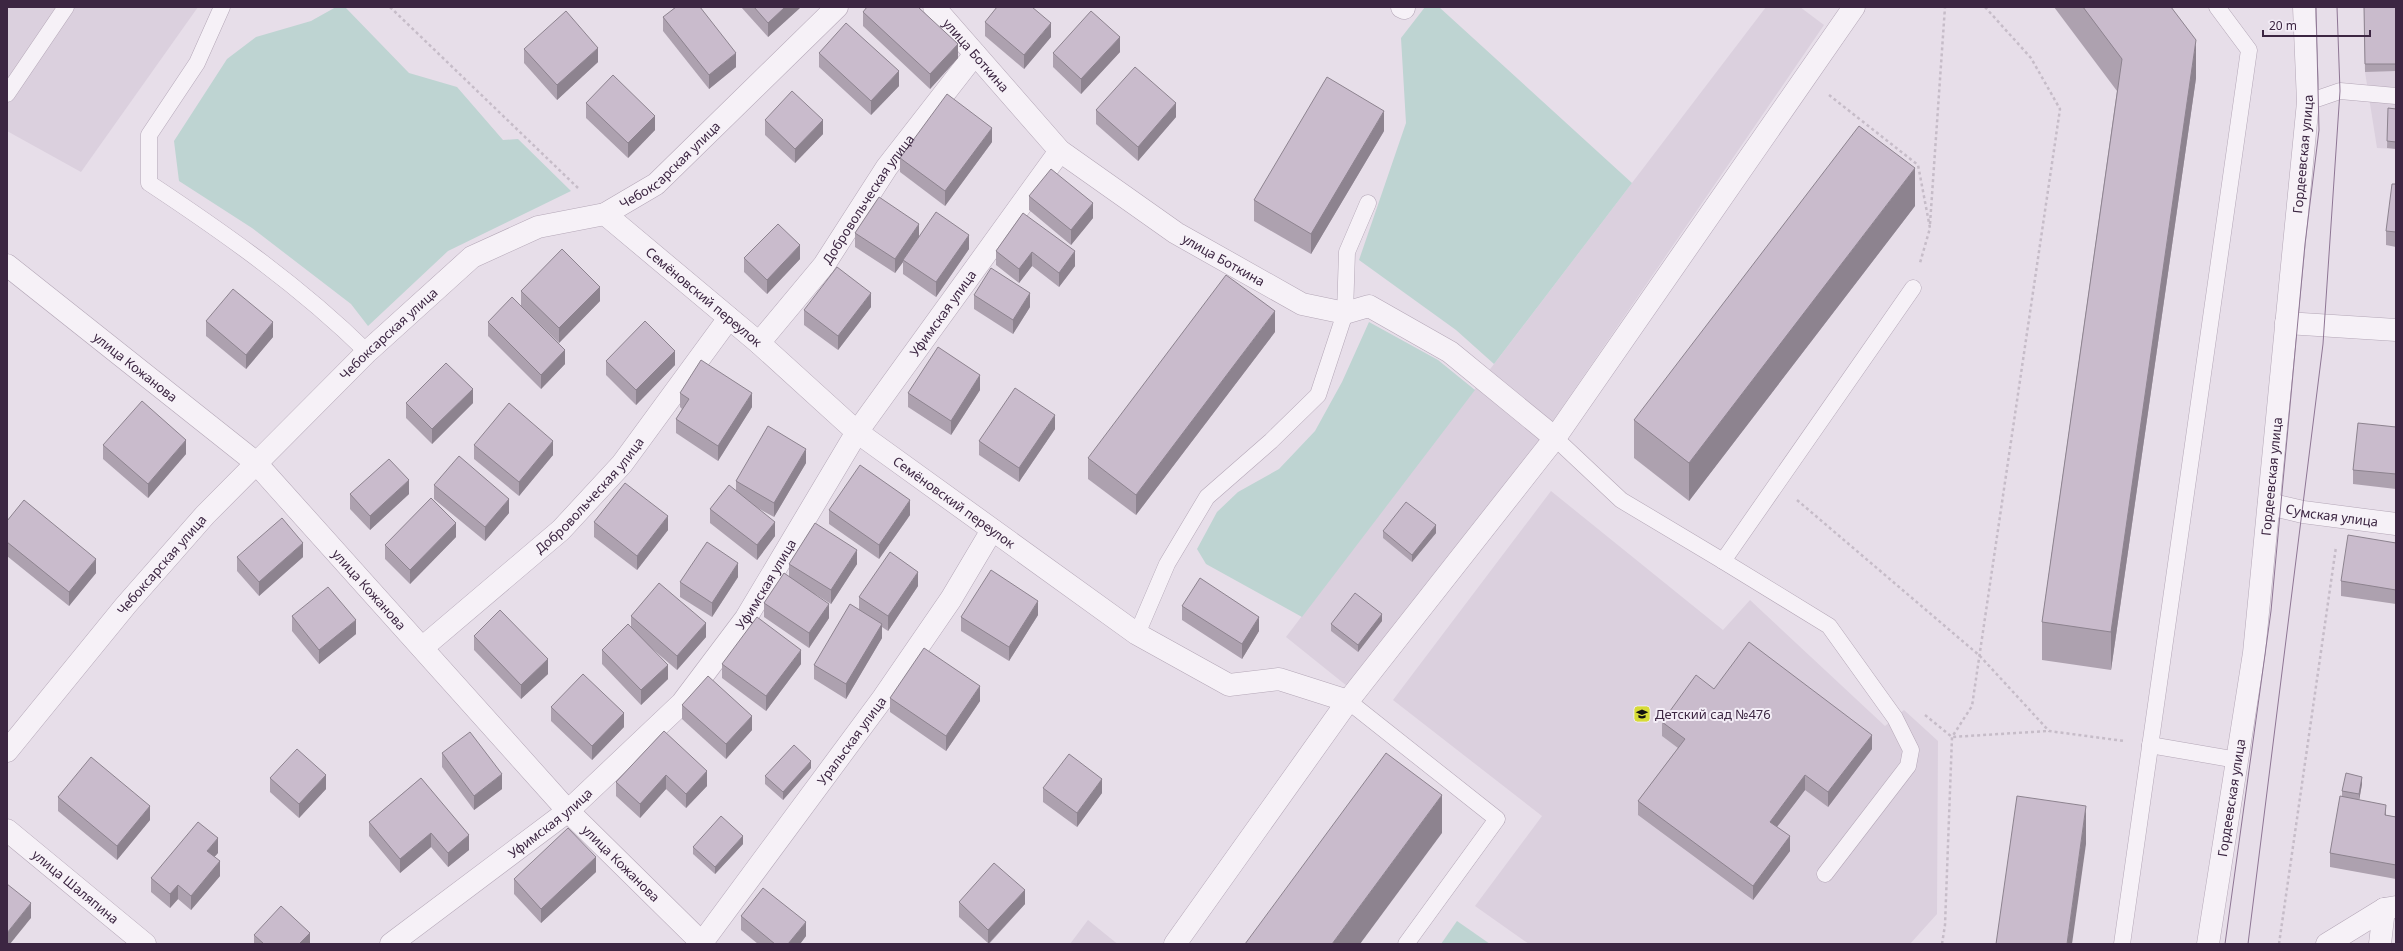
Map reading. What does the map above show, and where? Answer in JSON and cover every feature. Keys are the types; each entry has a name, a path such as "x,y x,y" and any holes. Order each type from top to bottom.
{"street":[{"name":"Чебоксарская улица","path":"7,751 126,605 255,462 367,352 472,257 538,227 605,214 656,184 836,7"},
{"name":"улица Боткина","path":"934,7 1060,151 1176,233 1302,304 1345,313 1369,306 1450,352 1555,438"},
{"path":"1175,944 1348,701 1555,438 1854,7"},
{"name":"Гордеевская улица","path":"2208,944 2254,653 2308,102 2304,7"},
{"name":"Добровольческая улица","path":"759,343 824,265 886,167 975,54"},
{"name":"Уфимская улица","path":"391,944 568,811 682,703 746,618 857,432 1060,151"},
{"name":"Семёновский переулок","path":"605,214 759,343 857,432 1137,634 1230,685 1279,679 1348,701"},
{"name":"улица Кожанова","path":"7,265 255,462 568,811 702,944"},
{"name":"Добровольческая улица","path":"422,648 561,530 622,464 729,318"},
{"path":"2286,323 2396,330"},
{"name":"Сумская улица","path":"2269,504 2303,512 2396,524"},
{"name":"Уральская улица","path":"702,944 883,698 951,599 992,530"},
{"name":"улица Шаляпина","path":"7,830 144,944"},
{"path":"2327,944 2390,908"},
{"path":"2380,944 2390,908"}],"lane":[{"path":"7,94 66,7"},
{"path":"222,7 197,63 149,135 149,183 254,254 333,318 367,352"},
{"path":"2122,944 2249,50 2217,7"},
{"path":"2308,102 2340,91 2396,96"},
{"path":"1137,634 1167,564 1207,497 1271,441 1318,395 1345,313 1347,252 1368,203"},
{"path":"1722,561 1913,288"},
{"path":"1555,438 1621,500 1829,626 1887,706 1911,750 1908,766 1825,874"},
{"path":"1348,701 1497,819 1406,944"},
{"path":"2150,745 2237,760"}],"path":[{"path":"390,7 605,214"},
{"path":"1913,288 1930,228 1945,7"},
{"path":"1942,944 1945,925 1952,737 1972,706 2060,109 2031,58 1985,7"},
{"path":"1805,76 1918,165 1930,228"},
{"path":"1777,483 1980,656 2049,731"},
{"path":"2279,944 2340,517"},
{"path":"1887,706 1903,697 1952,737 2049,731 2150,745"}],"shaded area":[{"path":"7,7 198,7 81,172 7,131"},
{"path":"336,7 345,7 409,73 457,87 503,140 518,139 571,191 448,251 368,326 351,304 252,228 179,181 174,141 227,59 256,37 311,21"},
{"path":"1425,7 1439,7 1632,183 1494,364 1456,330 1359,260 1406,123 1401,38"},
{"path":"1766,7 1800,7 1824,25 1524,463 1347,686 1286,637"},
{"path":"2364,7 2396,7 2396,149 2377,148 2365,72"},
{"path":"1369,322 1438,360 1475,390 1302,617 1206,564 1197,549 1217,512 1238,492 1279,469 1315,431 1342,382"},
{"name":"Детский сад №476","path":"1551,491 1723,630 1750,600 1885,726 1904,710 1938,741 1937,914 1910,944 1529,944 1475,906 1542,816 1393,700"},
{"path":"1088,920 1115,942 1118,944 1070,944"},
{"path":"1457,921 1490,944 1441,944"}],"building":[{"path":"676,7 700,7 736,53 709,75 663,17"},
{"path":"754,7 785,7 768,23"},
{"path":"867,7 918,7 958,44 930,74 863,12"},
{"path":"997,7 1032,7 1051,23 1024,55 985,22"},
{"path":"2083,7 2171,7 2196,40 2111,632 2042,622 2122,59"},
{"path":"2364,7 2396,7 2396,64 2365,64"},
{"path":"566,11 598,48 557,85 524,49"},
{"path":"1091,11 1120,37 1081,79 1053,53"},
{"path":"846,23 899,71 871,101 819,53"},
{"path":"1135,67 1176,103 1138,147 1096,110"},
{"path":"613,75 655,116 628,143 586,103"},
{"path":"1327,77 1384,111 1311,234 1254,200"},
{"path":"792,91 823,120 795,149 765,120"},
{"path":"947,94 992,128 945,191 900,158"},
{"path":"2388,108 2396,109 2396,142 2387,141"},
{"path":"1859,126 1915,168 1689,463 1634,420"},
{"path":"1051,169 1093,203 1071,230 1029,196"},
{"path":"2392,184 2396,184 2396,232 2386,231"},
{"path":"879,197 919,224 895,259 855,233"},
{"path":"936,212 969,235 936,282 903,260"},
{"path":"1023,213 1075,251 1059,273 1032,252 1019,269 996,251"},
{"path":"778,224 800,245 767,280 744,258"},
{"path":"562,249 600,287 559,328 521,291"},
{"path":"837,267 871,293 838,336 804,310"},
{"path":"991,268 1030,293 1013,320 974,295"},
{"path":"1226,275 1275,311 1136,495 1088,458"},
{"path":"233,289 273,322 246,355 206,321"},
{"path":"512,297 565,350 541,375 488,322"},
{"path":"645,321 675,351 636,390 606,361"},
{"path":"938,347 980,375 951,421 908,393"},
{"path":"701,360 752,393 718,446 676,419 689,399 680,393"},
{"path":"446,363 473,389 432,429 406,403"},
{"path":"1015,388 1055,415 1019,468 979,441"},
{"path":"142,401 186,440 148,484 103,445"},
{"path":"509,403 553,441 519,482 474,445"},
{"path":"2358,423 2396,427 2396,474 2353,470"},
{"path":"768,426 806,449 774,503 736,481"},
{"path":"459,456 509,499 485,527 434,485"},
{"path":"389,459 409,480 370,516 350,494"},
{"path":"860,465 910,500 879,545 829,510"},
{"path":"625,483 668,516 637,556 594,522"},
{"path":"729,485 775,522 757,545 710,509"},
{"path":"431,498 456,523 410,570 385,545"},
{"path":"24,500 96,559 69,592 7,542 7,521"},
{"path":"1406,502 1436,525 1412,555 1383,531"},
{"path":"282,518 303,543 259,582 237,557"},
{"path":"815,523 857,550 831,590 789,564"},
{"path":"2348,535 2396,543 2396,590 2341,581"},
{"path":"707,542 738,563 712,603 680,582"},
{"path":"890,552 918,572 888,616 859,597"},
{"path":"991,570 1038,601 1009,647 961,617"},
{"path":"784,573 829,604 809,633 764,603"},
{"path":"1200,578 1259,617 1242,644 1182,606"},
{"path":"659,583 706,623 677,656 631,616"},
{"path":"328,587 356,620 319,650 292,616"},
{"path":"1355,593 1382,614 1358,645 1331,624"},
{"path":"850,604 882,624 846,684 814,665"},
{"path":"500,610 548,659 521,685 474,636"},
{"path":"757,617 801,650 766,696 722,664"},
{"path":"628,624 668,665 641,690 602,650"},
{"path":"1749,642 1872,735 1828,792 1805,775 1770,822 1790,836 1753,886 1638,801 1685,739 1662,722 1696,675 1714,689"},
{"path":"924,648 980,686 946,736 890,698"},
{"path":"583,674 624,713 592,746 551,707"},
{"path":"708,676 752,716 726,744 682,705"},
{"path":"664,731 707,771 686,794 666,775 640,804 616,782"},
{"path":"470,732 502,774 474,796 442,753"},
{"path":"794,745 811,761 783,792 765,776"},
{"path":"297,749 326,775 299,804 270,778"},
{"path":"1386,753 1442,795 1332,944 1245,944"},
{"path":"1069,754 1102,779 1077,813 1043,788"},
{"path":"91,757 150,806 117,846 58,797"},
{"path":"2346,773 2362,777 2359,794 2342,791"},
{"path":"421,778 469,835 448,853 431,833 400,859 369,822"},
{"path":"2017,796 2086,806 2067,944 1996,944"},
{"path":"2340,796 2386,805 2385,815 2396,817 2396,865 2330,853"},
{"path":"721,816 743,836 715,867 693,847"},
{"path":"198,822 218,838 207,851 220,861 191,896 178,885 170,894 151,878"},
{"path":"568,828 596,857 541,909 514,879"},
{"path":"994,863 1025,890 988,930 959,902"},
{"path":"7,884 31,903 7,933"},
{"path":"763,888 806,922 788,944 775,944 741,916"},
{"path":"281,906 310,933 299,944 264,944 254,935"}],"tram line":[{"path":"2225,944 2271,611 2305,244 2319,130 2316,7"},
{"path":"2248,944 2323,344 2340,91 2337,7"}],"place":[{"name":"Детский сад №476","path":"1642,714"}]}
